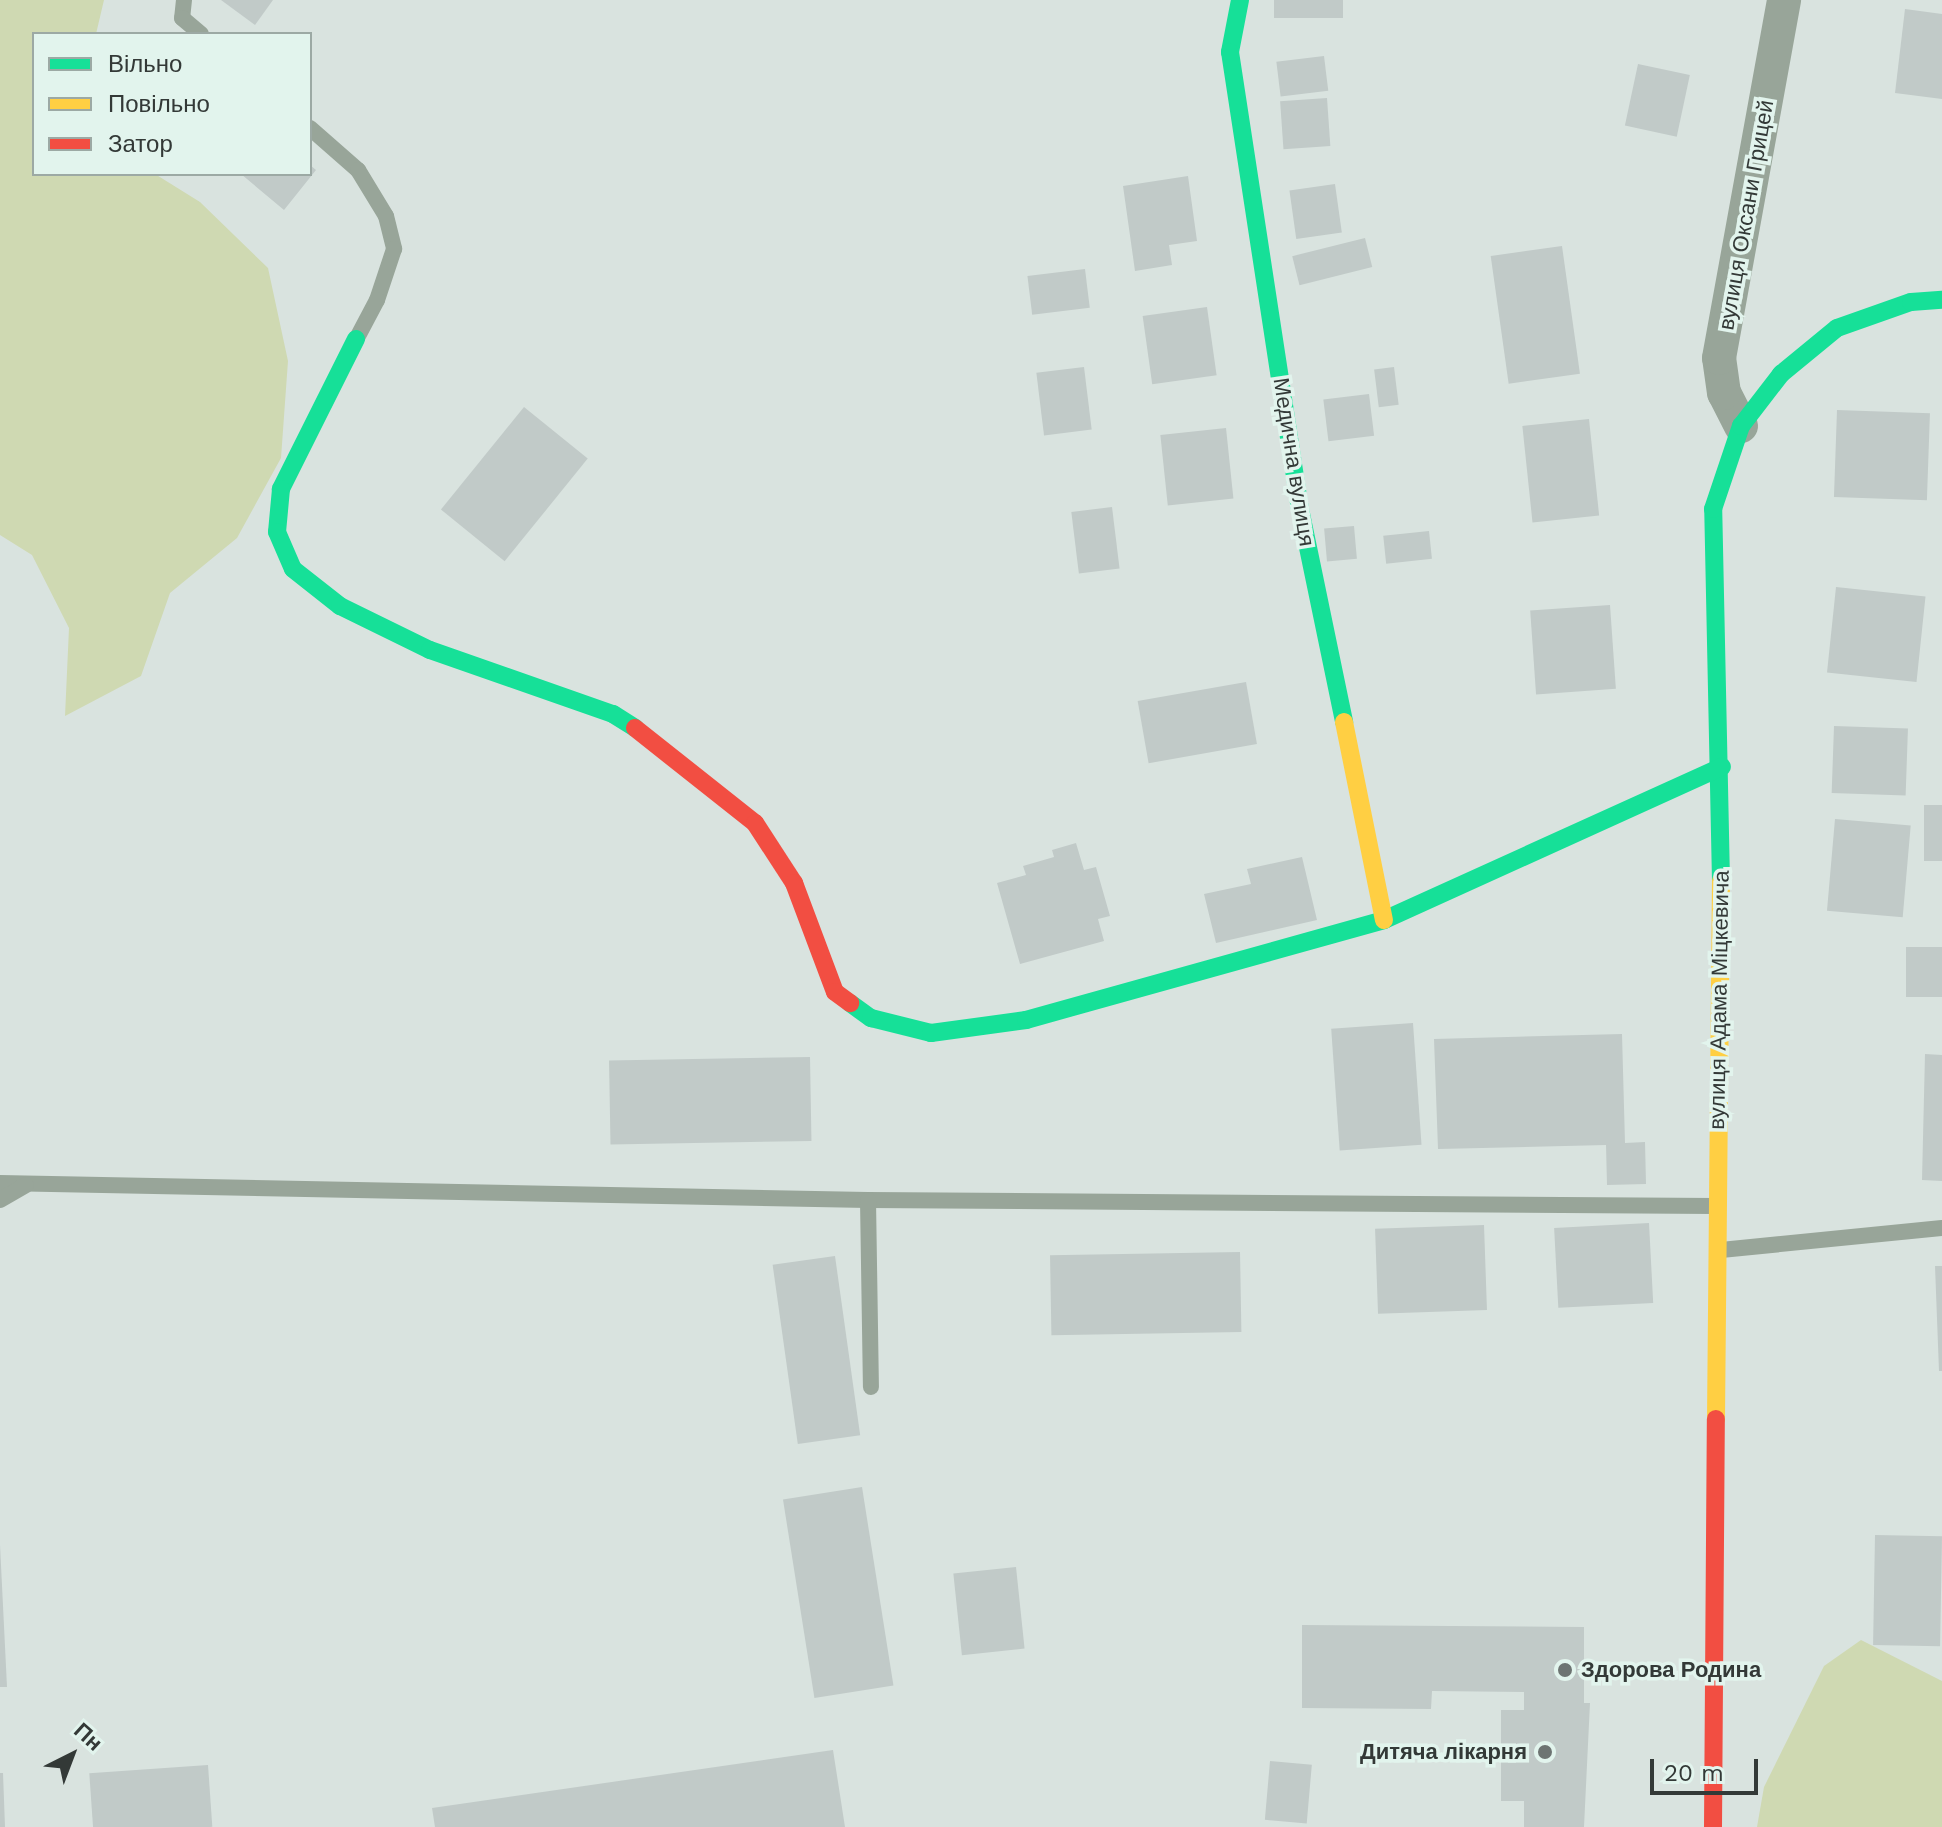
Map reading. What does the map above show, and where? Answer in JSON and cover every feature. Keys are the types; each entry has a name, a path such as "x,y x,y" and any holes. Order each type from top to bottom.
{"street":[{"name":"Медична вулиця","path":"1240,0 1230,52 1299,504 1384,920"},
{"name":"вулиця Оксани Грицей","path":"1741,426 1724,393 1719,358 1784,0"},
{"name":"вулиця Адама Міцкевича","path":"1713,1827 1722,767 1713,509 1741,426 1781,374 1837,328 1911,302 1942,300"},
{"path":"356,339 281,489 277,532 293,569 340,606 430,650 613,714 670,751 755,823 794,883 835,992 871,1018 931,1033 1026,1020 1384,920 1722,767"}],"lane":[{"path":"184,0 182,18 199,32"},
{"path":"312,130 358,170 386,216 394,249 377,300 356,339"},
{"path":"0,1183 868,1200 1717,1206"},
{"path":"0,1200 30,1184"},
{"path":"868,1200 871,1387"},
{"path":"1717,1250 1942,1228"}],"green space":[{"path":"0,0 104,0 96,32 32,32 32,176 158,176 200,202 268,268 288,361 281,458 237,538 170,593 141,676 65,716 69,628 32,555 0,535"},
{"path":"1861,1640 1942,1681 1942,1827 1757,1827 1764,1787 1824,1666"}],"building":[{"path":"221,0 273,0 255,25"},
{"path":"1274,0 1343,0 1343,18 1274,18"},
{"path":"1905,9 1942,14 1942,99 1895,93"},
{"path":"1324,56 1328,91 1281,97 1276,62"},
{"path":"1638,64 1690,75 1677,137 1625,126"},
{"path":"1327,98 1330,146 1283,149 1280,101"},
{"path":"243,176 311,176 284,210"},
{"path":"1188,176 1197,241 1169,245 1172,265 1135,271 1123,186"},
{"path":"1335,184 1342,233 1296,239 1289,190"},
{"path":"1365,238 1372,267 1299,285 1292,256"},
{"path":"1562,246 1580,374 1509,384 1491,256"},
{"path":"1085,269 1090,308 1032,315 1027,276"},
{"path":"1207,307 1217,375 1152,384 1143,316"},
{"path":"1084,367 1092,430 1044,435 1036,373"},
{"path":"1394,367 1399,405 1379,407 1374,369"},
{"path":"1369,394 1374,436 1328,441 1323,400"},
{"path":"524,407 588,459 505,561 441,510"},
{"path":"1837,410 1930,413 1927,500 1834,497"},
{"path":"1589,419 1599,515 1533,522 1522,426"},
{"path":"1226,428 1233,499 1168,506 1160,435"},
{"path":"1112,507 1120,569 1079,574 1071,512"},
{"path":"1354,526 1357,559 1327,561 1324,529"},
{"path":"1429,531 1432,559 1386,564 1383,536"},
{"path":"1836,587 1926,596 1917,682 1827,673"},
{"path":"1610,605 1616,689 1536,694 1530,611"},
{"path":"1246,682 1257,744 1149,763 1138,701"},
{"path":"1834,726 1908,729 1906,796 1832,793"},
{"path":"1924,805 1942,805 1942,861 1924,861"},
{"path":"1835,819 1911,826 1903,917 1827,911"},
{"path":"1076,843 1084,870 1096,867 1110,916 1098,919 1104,941 1020,964 997,883 1026,875 1023,866 1054,857 1052,850"},
{"path":"1302,857 1317,920 1216,943 1204,894 1251,884 1247,869"},
{"path":"1906,947 1942,947 1942,997 1906,997"},
{"path":"1413,1023 1422,1145 1340,1150 1331,1029"},
{"path":"1622,1034 1625,1143 1645,1142 1646,1184 1607,1185 1606,1145 1438,1149 1434,1039"},
{"path":"1925,1054 1942,1055 1942,1181 1922,1180"},
{"path":"810,1057 811,1141 610,1144 609,1061"},
{"path":"1649,1223 1653,1303 1558,1308 1554,1228"},
{"path":"1484,1225 1487,1310 1378,1314 1375,1229"},
{"path":"1240,1252 1241,1332 1051,1335 1050,1255"},
{"path":"835,1256 860,1435 798,1444 773,1265"},
{"path":"1935,1266 1942,1266 1942,1371 1939,1371"},
{"path":"862,1487 893,1686 814,1698 783,1500"},
{"path":"1875,1535 1942,1536 1940,1646 1873,1645"},
{"path":"0,1545 7,1687 0,1687"},
{"path":"1016,1567 1025,1649 962,1655 953,1574"},
{"name":"Дитяча лікарня","path":"1302,1625 1584,1627 1584,1703 1590,1703 1584,1827 1524,1827 1524,1801 1501,1801 1501,1710 1524,1710 1524,1692 1432,1691 1431,1709 1302,1708"},
{"path":"833,1750 845,1827 435,1827 432,1808"},
{"path":"1270,1761 1312,1765 1307,1823 1265,1820"},
{"path":"208,1765 212,1827 93,1827 89,1773"},
{"path":"0,1773 3,1773 5,1827 0,1827"}],"traffic: fast":[{"path":"1240,0 1230,52 1299,504 1344,722"},
{"path":"1721,881 1713,509 1741,426 1781,374 1837,328 1911,302 1942,300"},
{"path":"356,339 281,489 277,532 293,569 340,606 430,650 613,714 635,728"},
{"path":"850,1003 871,1018 931,1033 1026,1020 1384,920 1722,767"}],"traffic: slow":[{"path":"1344,722 1384,920"},
{"path":"1716,1419 1721,881"}],"traffic: jam":[{"path":"635,728 755,823 794,883 835,992 850,1003"},
{"path":"1713,1827 1716,1419"}],"place":[{"name":"Здорова Родина","path":"1565,1670"},
{"name":"Дитяча лікарня","path":"1545,1752"}]}
